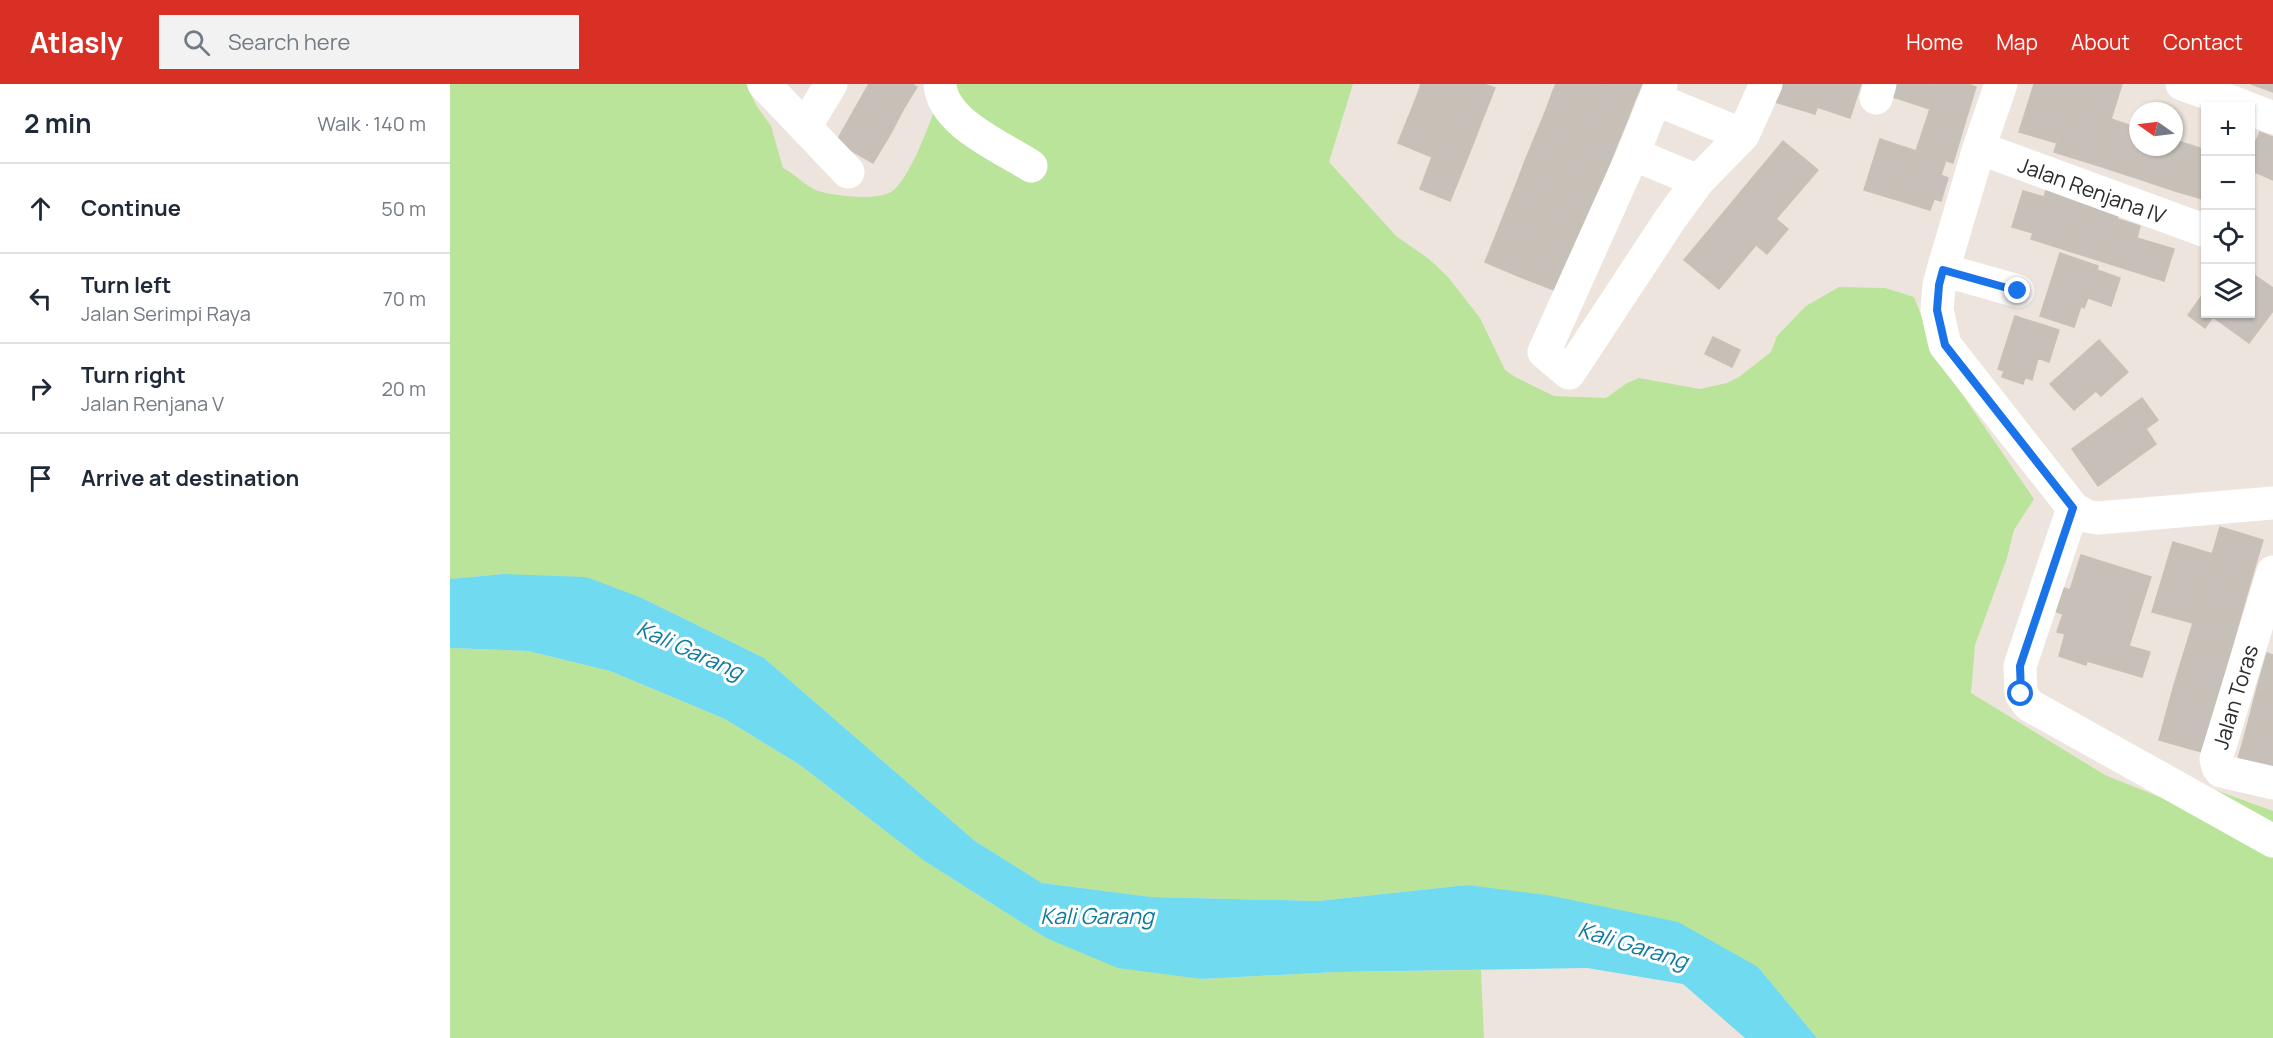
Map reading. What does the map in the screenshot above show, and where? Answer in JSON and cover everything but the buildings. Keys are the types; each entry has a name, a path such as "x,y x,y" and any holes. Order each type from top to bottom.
{"street":[{"path":"764,84 848,172"},
{"path":"805,127 831,84"},
{"path":"940,84 942,98 959,119 972,130 1031,166"},
{"path":"1743,135 1658,92 1633,154 1544,352 1569,373 1698,181 1743,135 1767,84"},
{"path":"2001,84 1979,148 1939,285 1937,310 1945,345 2073,508 2086,516 2098,518 2273,503"},
{"path":"2182,84 2232,102"},
{"path":"2255,111 2273,118"},
{"name":"Jalan Renjana IV","path":"1979,148 2201,230"},
{"path":"1633,154 1698,181"},
{"path":"1943,270 2018,291"},
{"path":"2073,508 2020,666 2021,694 2029,705 2273,841"},
{"name":"Jalan Toras","path":"2273,572 2216,759 2221,771 2273,783"}],"green space":[{"path":"450,84 746,84 756,105 771,126 783,168 818,191 835,195 866,197 884,195 899,185 915,158 944,84 1353,84 1329,162 1396,236 1429,259 1448,277 1480,318 1505,370 1554,396 1606,398 1627,383 1639,378 1700,389 1727,383 1739,377 1771,352 1777,336 1806,306 1839,287 1885,288 1914,297 1940,362 2034,499 2014,530 2007,558 1975,645 1971,693 2105,775 2162,798 2199,784 2273,811 2273,1038 1817,1038 1758,967 1467,885 1318,901 1150,897 1042,883 975,841 764,658 642,598 503,574 450,579"},
{"path":"450,648 528,651 610,671 725,719 800,765 923,860 1046,938 1202,979 1337,972 1481,970 1484,1038 450,1038"}],"water":[{"name":"Kali Garang","path":"503,574 586,577 642,598 764,658 975,841 1042,883 1151,897 1318,901 1467,885 1547,895 1678,922 1758,967 1817,1038 1745,1038 1683,984 1587,968 1337,972 1202,979 1118,968 1046,938 923,860 800,765 725,719 610,671 528,651 450,648 450,579"}],"route":[{"path":"2018,291 1943,270 1937,310 1945,345 2073,508 2020,666 2021,694"}]}
